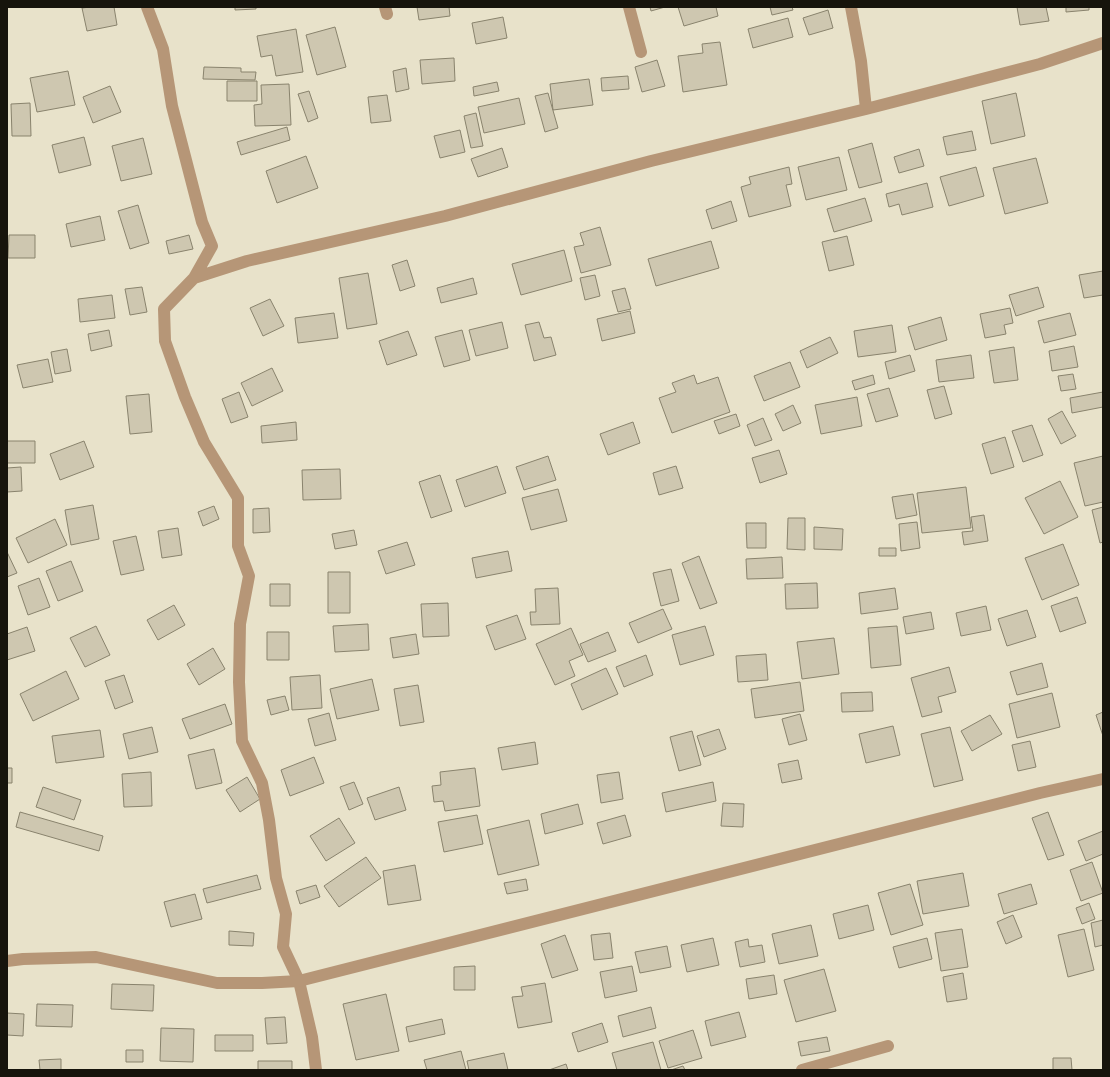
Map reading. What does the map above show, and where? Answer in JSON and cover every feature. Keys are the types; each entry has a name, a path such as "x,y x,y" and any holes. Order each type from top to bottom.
{"street":[{"path":"147,7 163,49 172,106 202,222 212,246 194,278 164,309 165,341 185,397 204,442 238,498 238,546 249,576 240,624 238,682 242,741 262,783 269,820 276,878 286,914 283,947 300,981 312,1037 316,1070"},
{"path":"630,7 641,52"},
{"path":"851,7 861,61 866,109"},
{"path":"194,278 247,261 444,216 651,161 866,109 1040,64 1103,43"},
{"path":"7,961 23,959 96,957 217,983 300,981 1040,793 1103,779"},
{"path":"802,1070 888,1046"}],"building":[{"path":"114,7 117,25 87,31 82,8"},
{"path":"235,7 256,7 256,9 235,10"},
{"path":"417,7 449,7 450,16 419,20"},
{"path":"650,7 665,7 651,11"},
{"path":"678,7 716,7 718,16 684,26"},
{"path":"770,7 792,7 793,10 772,15"},
{"path":"1017,7 1046,7 1049,21 1020,25"},
{"path":"1066,7 1089,7 1089,10 1066,12"},
{"path":"828,10 833,28 809,35 803,18"},
{"path":"503,17 507,38 476,44 472,23"},
{"path":"788,18 793,37 753,48 748,29"},
{"path":"335,27 346,67 317,75 306,35"},
{"path":"296,29 303,72 276,76 272,55 261,57 257,36"},
{"path":"720,42 727,85 683,92 678,56 703,53 702,44"},
{"path":"454,58 455,81 422,84 420,60"},
{"path":"657,60 665,86 642,92 635,67"},
{"path":"204,67 241,68 241,72 256,72 255,80 203,79"},
{"path":"406,68 409,89 396,92 393,71"},
{"path":"68,71 75,105 37,112 30,78"},
{"path":"628,76 629,89 602,91 601,78"},
{"path":"589,79 593,105 553,110 550,84"},
{"path":"227,81 257,81 257,101 227,101"},
{"path":"497,82 499,91 474,96 473,87"},
{"path":"289,84 291,125 255,126 254,105 262,104 261,85"},
{"path":"110,86 121,112 93,123 83,97"},
{"path":"309,91 318,118 308,122 298,94"},
{"path":"548,93 558,128 545,132 535,96"},
{"path":"1016,93 1025,136 991,144 982,101"},
{"path":"387,95 391,121 371,123 368,97"},
{"path":"519,98 525,124 484,133 478,107"},
{"path":"30,103 31,136 12,136 11,104"},
{"path":"476,113 483,146 471,148 464,116"},
{"path":"287,127 290,140 241,155 237,142"},
{"path":"460,130 465,152 440,158 434,136"},
{"path":"972,131 976,150 947,155 943,137"},
{"path":"84,137 91,165 59,173 52,145"},
{"path":"143,138 152,174 121,181 112,146"},
{"path":"872,143 882,182 859,188 848,150"},
{"path":"502,148 508,167 478,177 471,159"},
{"path":"919,149 924,166 899,173 894,157"},
{"path":"306,156 318,188 277,203 266,171"},
{"path":"839,157 847,190 806,200 798,167"},
{"path":"1036,158 1048,203 1005,214 993,168"},
{"path":"789,167 792,184 786,185 791,206 749,217 741,187 751,184 749,177"},
{"path":"976,167 984,196 949,206 940,177"},
{"path":"927,183 933,207 902,215 899,204 889,207 886,194"},
{"path":"865,198 872,221 834,232 827,209"},
{"path":"731,201 737,221 712,229 706,210"},
{"path":"138,205 149,243 130,249 118,211"},
{"path":"100,216 105,240 71,247 66,224"},
{"path":"600,227 611,265 581,273 574,247 584,245 580,233"},
{"path":"9,235 35,235 35,258 8,258"},
{"path":"189,235 193,249 169,254 166,241"},
{"path":"847,236 854,265 829,271 822,242"},
{"path":"711,241 719,268 656,286 648,259"},
{"path":"564,250 572,281 521,295 512,264"},
{"path":"407,260 415,286 400,291 392,265"},
{"path":"1103,271 1103,295 1084,298 1079,275"},
{"path":"368,273 377,324 347,329 339,278"},
{"path":"595,275 600,296 585,300 580,278"},
{"path":"473,278 477,294 441,303 437,288"},
{"path":"142,287 147,312 130,315 125,289"},
{"path":"1038,287 1044,307 1016,316 1009,295"},
{"path":"625,288 631,309 618,312 612,291"},
{"path":"112,295 115,318 80,322 78,299"},
{"path":"270,299 284,326 263,336 250,308"},
{"path":"1010,308 1013,323 1004,325 1006,334 985,338 980,314"},
{"path":"630,311 635,333 602,341 597,319"},
{"path":"334,313 338,338 298,343 295,318"},
{"path":"1070,313 1076,335 1044,343 1038,321"},
{"path":"941,317 947,340 915,350 908,327"},
{"path":"502,322 508,348 476,356 469,330"},
{"path":"539,322 544,338 551,337 556,355 534,361 525,325"},
{"path":"892,325 896,352 858,357 854,331"},
{"path":"109,330 112,346 91,351 88,334"},
{"path":"462,330 470,360 444,367 435,337"},
{"path":"408,331 417,355 387,365 379,341"},
{"path":"830,337 838,353 807,368 800,351"},
{"path":"1074,346 1078,367 1052,371 1049,351"},
{"path":"1014,347 1018,380 994,383 989,351"},
{"path":"67,349 71,371 55,374 51,352"},
{"path":"910,355 915,371 889,379 885,362"},
{"path":"971,355 974,378 939,382 936,360"},
{"path":"48,359 53,382 23,388 17,365"},
{"path":"790,362 800,387 764,401 754,376"},
{"path":"272,368 283,391 252,406 241,383"},
{"path":"1073,374 1076,389 1061,391 1058,376"},
{"path":"694,375 697,384 718,377 730,412 672,433 659,398 676,392 672,383"},
{"path":"873,375 875,384 855,390 852,381"},
{"path":"944,386 952,414 935,419 927,390"},
{"path":"889,388 898,416 876,422 867,394"},
{"path":"239,392 248,417 231,423 222,399"},
{"path":"1103,392 1103,407 1072,413 1070,398"},
{"path":"149,394 152,432 130,434 126,396"},
{"path":"857,397 862,426 821,434 815,405"},
{"path":"793,405 801,423 783,431 775,414"},
{"path":"1062,411 1076,436 1061,444 1048,419"},
{"path":"736,414 740,426 719,434 714,421"},
{"path":"763,418 772,440 755,446 747,425"},
{"path":"296,422 297,440 262,443 261,426"},
{"path":"633,422 640,443 608,455 600,434"},
{"path":"1032,425 1043,455 1023,462 1012,431"},
{"path":"1005,437 1014,467 991,474 982,444"},
{"path":"7,441 35,441 35,463 7,463"},
{"path":"84,441 94,467 60,480 50,454"},
{"path":"779,450 787,474 760,483 752,458"},
{"path":"548,456 556,480 524,490 516,467"},
{"path":"1103,456 1103,502 1085,506 1074,463"},
{"path":"497,466 506,493 465,507 456,480"},
{"path":"676,466 683,488 659,495 653,473"},
{"path":"21,467 22,491 7,492 7,468"},
{"path":"340,469 341,499 303,500 302,470"},
{"path":"440,475 452,511 431,518 419,482"},
{"path":"1060,481 1078,517 1044,534 1025,498"},
{"path":"966,487 971,528 922,533 917,493"},
{"path":"558,489 567,521 531,530 522,498"},
{"path":"913,494 917,515 896,519 892,497"},
{"path":"93,505 99,539 71,545 65,510"},
{"path":"214,506 219,519 203,526 198,512"},
{"path":"1103,507 1103,542 1100,543 1092,510"},
{"path":"269,508 270,532 253,533 253,509"},
{"path":"984,515 988,541 964,545 962,532 973,531 971,517"},
{"path":"788,518 805,518 805,550 787,549"},
{"path":"55,519 67,545 28,563 16,538"},
{"path":"917,522 920,548 901,551 899,524"},
{"path":"746,523 766,523 766,548 747,548"},
{"path":"814,527 843,529 842,550 814,549"},
{"path":"178,528 182,555 162,558 158,531"},
{"path":"354,530 357,545 335,549 332,534"},
{"path":"136,536 144,570 121,575 113,541"},
{"path":"407,542 415,565 386,574 378,551"},
{"path":"1063,544 1079,585 1042,600 1025,558"},
{"path":"879,548 896,548 896,556 879,556"},
{"path":"508,551 512,571 476,578 472,558"},
{"path":"7,552 17,573 7,577"},
{"path":"699,556 717,603 700,609 682,563"},
{"path":"782,557 783,578 747,579 746,559"},
{"path":"71,561 83,591 58,601 46,571"},
{"path":"671,569 679,601 661,606 653,573"},
{"path":"328,572 350,572 350,613 328,613"},
{"path":"39,578 50,607 28,615 18,586"},
{"path":"817,583 818,608 786,609 785,584"},
{"path":"270,584 290,584 290,606 270,606"},
{"path":"558,588 560,624 531,625 530,612 536,612 535,589"},
{"path":"895,588 898,609 861,614 859,593"},
{"path":"1077,597 1086,623 1060,632 1051,606"},
{"path":"448,603 449,636 423,637 421,604"},
{"path":"174,605 185,625 158,640 147,620"},
{"path":"986,606 991,630 961,636 956,613"},
{"path":"663,609 672,629 638,643 629,623"},
{"path":"1027,610 1036,637 1007,646 998,619"},
{"path":"931,612 934,629 906,634 903,617"},
{"path":"517,615 526,639 495,650 486,626"},
{"path":"368,624 369,650 335,652 333,626"},
{"path":"96,626 110,655 85,667 70,638"},
{"path":"705,626 714,655 680,665 672,635"},
{"path":"897,626 901,665 871,668 868,628"},
{"path":"27,627 35,651 7,660 7,634"},
{"path":"571,628 583,655 569,661 575,676 555,685 536,644"},
{"path":"267,632 289,632 289,660 267,660"},
{"path":"608,632 616,651 588,662 580,644"},
{"path":"416,634 419,654 393,658 390,638"},
{"path":"834,638 839,674 802,679 797,642"},
{"path":"213,648 225,669 199,685 187,664"},
{"path":"766,654 768,680 738,682 736,656"},
{"path":"646,655 653,675 624,687 616,667"},
{"path":"1042,663 1048,687 1017,695 1010,672"},
{"path":"949,667 956,692 938,697 942,712 922,717 911,678"},
{"path":"606,668 618,694 582,710 571,684"},
{"path":"66,671 79,699 33,721 20,694"},
{"path":"124,675 133,702 115,709 105,681"},
{"path":"320,675 322,708 292,710 290,677"},
{"path":"372,679 379,710 337,719 330,689"},
{"path":"800,682 804,711 755,718 751,689"},
{"path":"418,685 424,722 400,726 394,689"},
{"path":"872,692 873,711 842,712 841,693"},
{"path":"1052,693 1060,727 1017,738 1009,704"},
{"path":"285,696 289,710 271,715 267,700"},
{"path":"225,704 232,724 190,739 182,719"},
{"path":"1103,712 1103,736 1096,715"},
{"path":"329,713 336,740 315,746 308,719"},
{"path":"800,714 807,740 789,745 782,719"},
{"path":"990,715 1002,734 972,751 961,731"},
{"path":"893,726 900,755 866,763 859,734"},
{"path":"152,727 158,752 129,759 123,734"},
{"path":"950,727 963,780 934,787 921,734"},
{"path":"719,729 726,749 704,757 697,736"},
{"path":"100,730 104,757 56,763 52,736"},
{"path":"692,731 701,765 679,771 670,737"},
{"path":"1030,741 1036,767 1018,771 1012,745"},
{"path":"535,742 538,764 502,770 498,748"},
{"path":"214,749 222,783 196,789 188,755"},
{"path":"314,757 324,783 290,796 281,770"},
{"path":"798,760 802,779 782,783 778,764"},
{"path":"7,768 12,768 12,783 7,783"},
{"path":"475,768 480,806 445,811 443,801 434,802 432,786 441,785 440,772"},
{"path":"151,772 152,806 124,807 122,774"},
{"path":"619,772 623,799 601,803 597,775"},
{"path":"247,777 260,799 240,812 226,790"},
{"path":"354,782 363,804 349,810 340,787"},
{"path":"713,782 716,801 666,812 662,793"},
{"path":"43,787 81,800 74,820 36,807"},
{"path":"399,787 406,810 375,820 367,798"},
{"path":"723,803 744,804 743,827 721,826"},
{"path":"578,804 583,824 545,834 541,814"},
{"path":"20,812 103,836 99,851 16,827"},
{"path":"1048,812 1064,855 1048,860 1032,818"},
{"path":"477,815 483,844 444,852 438,822"},
{"path":"625,815 631,836 603,844 597,823"},
{"path":"339,818 355,843 326,861 310,836"},
{"path":"529,820 539,865 498,875 487,830"},
{"path":"1103,831 1103,854 1086,861 1078,841"},
{"path":"366,857 381,878 339,907 324,886"},
{"path":"1092,862 1103,893 1081,901 1070,870"},
{"path":"415,865 421,900 388,905 383,871"},
{"path":"963,873 969,906 923,914 917,881"},
{"path":"257,875 261,889 207,903 203,889"},
{"path":"526,879 528,890 507,894 504,883"},
{"path":"910,884 923,925 891,935 878,893"},
{"path":"1031,884 1037,904 1004,914 998,894"},
{"path":"316,885 320,897 300,904 296,891"},
{"path":"195,894 202,919 171,927 164,902"},
{"path":"1089,903 1095,919 1082,924 1076,908"},
{"path":"868,905 874,930 839,939 833,914"},
{"path":"1013,915 1022,937 1006,944 997,922"},
{"path":"1103,920 1103,945 1095,947 1091,923"},
{"path":"811,925 818,956 779,964 772,934"},
{"path":"962,929 968,967 941,971 935,933"},
{"path":"1084,929 1094,970 1068,977 1058,935"},
{"path":"229,931 254,933 253,946 229,945"},
{"path":"610,933 613,958 594,960 591,935"},
{"path":"565,935 578,970 552,978 541,944"},
{"path":"713,938 719,965 687,972 681,945"},
{"path":"927,938 932,959 899,968 893,947"},
{"path":"748,939 749,947 762,945 765,962 740,967 735,942"},
{"path":"667,946 671,967 640,973 635,952"},
{"path":"475,966 475,990 454,990 454,967"},
{"path":"632,966 637,991 605,998 600,972"},
{"path":"824,969 836,1011 796,1022 784,980"},
{"path":"963,973 967,999 947,1002 943,977"},
{"path":"774,975 777,994 749,999 746,979"},
{"path":"545,983 552,1022 518,1028 512,997 523,996 521,987"},
{"path":"112,984 154,985 153,1011 111,1009"},
{"path":"386,994 399,1051 356,1060 343,1004"},
{"path":"37,1004 73,1005 72,1027 36,1026"},
{"path":"651,1007 656,1028 623,1037 618,1016"},
{"path":"739,1012 746,1037 711,1046 705,1021"},
{"path":"7,1013 24,1014 23,1036 7,1035"},
{"path":"285,1017 287,1043 267,1044 265,1018"},
{"path":"442,1019 445,1034 409,1042 406,1027"},
{"path":"602,1023 608,1042 578,1052 572,1033"},
{"path":"161,1028 194,1029 193,1062 160,1061"},
{"path":"693,1030 702,1058 668,1068 659,1041"},
{"path":"215,1035 253,1035 253,1051 215,1051"},
{"path":"827,1037 830,1051 801,1056 798,1042"},
{"path":"653,1042 661,1070 617,1070 612,1053"},
{"path":"126,1050 143,1050 143,1062 126,1062"},
{"path":"461,1051 466,1070 427,1070 424,1060"},
{"path":"504,1053 508,1070 469,1070 467,1061"},
{"path":"1053,1058 1071,1058 1072,1070 1053,1070"},
{"path":"61,1059 61,1070 40,1070 39,1060"},
{"path":"258,1061 292,1061 292,1070 258,1070"},
{"path":"566,1064 568,1070 549,1070"},
{"path":"683,1066 685,1070 671,1070"}]}
